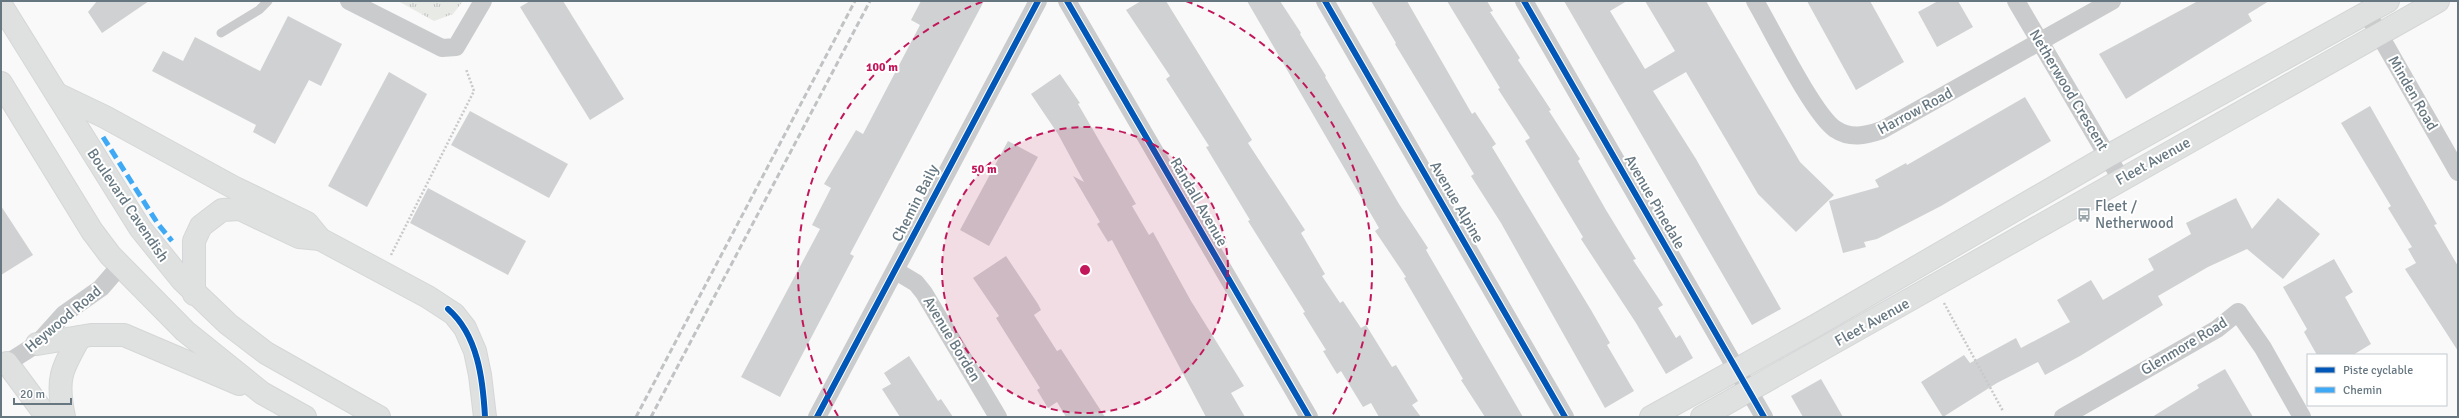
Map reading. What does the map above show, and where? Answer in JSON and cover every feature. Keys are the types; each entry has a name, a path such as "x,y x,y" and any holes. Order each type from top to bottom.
{"main road":[{"name":"Fleet Avenue","path":"1651,417 1815,326 2108,156 2388,1"},
{"name":"Fleet Avenue","path":"1702,417 2438,1"},
{"name":"Boulevard Cavendish","path":"1,5 140,228 194,294 228,324 266,353 379,417"},
{"path":"1,83 92,231 120,266 185,331 262,393"},
{"path":"56,94 105,117 233,187 307,223 320,239"},
{"path":"194,294 194,241 201,226 222,210 240,209 299,237 320,239 438,303 460,321 475,351 485,417"},
{"path":"37,344 80,337 115,334 133,337 262,393 305,417"},
{"path":"64,417 59,390 61,376 80,337"},
{"path":"4,365 47,417"}],"street":[{"path":"349,1 424,41 442,48 456,47 483,1"},
{"name":"Chemin Baily","path":"817,417 896,271 926,210 1038,1"},
{"name":"Randall Avenue","path":"1067,1 1309,417"},
{"name":"Avenue Alpine","path":"1325,1 1565,417"},
{"name":"Avenue Pinedale","path":"1524,1 1764,417"},
{"name":"Harrow Road","path":"1755,1 1819,113 1835,129 1858,136 1882,130 2112,1"},
{"name":"Netherwood Crescent","path":"2016,1 2121,179"},
{"name":"Minden Road","path":"2367,13 2458,172"},
{"name":"Heywood Road","path":"4,365 37,344 64,314 98,290 120,266"},
{"name":"Avenue Borden","path":"896,271 916,283 924,293 998,417"},
{"name":"Glenmore Road","path":"2063,417 2218,329 2238,312 2263,348 2302,417"}],"lane":[{"path":"221,33 259,10 268,1"}],"path":[{"path":"382,272 474,92 466,69"},
{"path":"1941,298 2003,411"}],"green space":[{"path":"398,1 463,1 453,14 434,21"}],"building":[{"path":"97,1 149,1 102,33 88,12"},
{"path":"530,1 563,1 624,99 590,120 520,7"},
{"path":"921,1 984,1 850,254 854,256 780,397 741,377 820,229 812,225 831,188 824,184 856,130 863,134 920,25 911,20"},
{"path":"1141,1 1166,1 1252,140 1248,143 1305,230 1301,233 1325,274 1322,276 1340,303 1343,301 1361,328 1366,325 1392,367 1396,365 1418,401 1412,405 1421,417 1379,417 1371,403 1363,407 1341,371 1337,374 1323,351 1326,350 1303,313 1305,312 1248,221 1250,220 1206,147 1209,146 1166,79 1170,76 1126,10"},
{"path":"1247,1 1280,1 1301,33 1300,34 1326,76 1325,77 1399,204 1428,248 1426,250 1523,417 1485,417 1461,380 1463,379 1404,278 1406,277 1375,231 1379,228"},
{"path":"1371,1 1407,1 1472,114 1475,112 1496,144 1492,147 1591,310 1610,343 1607,345 1634,391 1605,408 1501,223 1471,176 1474,174 1395,44 1396,43"},
{"path":"1447,1 1487,1 1493,11 1490,12 1520,58 1518,60 1551,110 1549,111 1580,159 1578,161 1636,259 1633,260 1663,305 1658,308 1676,338 1680,335 1693,358 1666,374 1636,323 1581,239 1583,237 1525,141 1530,138 1498,89 1500,88"},
{"path":"1564,1 1627,1 1610,11 1645,69 1675,51 1645,1 1706,1 1800,162 1834,195 1796,232 1758,194 1686,72 1653,91 1696,159 1781,309 1752,325"},
{"path":"1807,1 1870,1 1904,62 1856,90"},
{"path":"1938,1 1958,1 1973,27 1937,47 1918,12"},
{"path":"2198,1 2269,1 2248,14 2252,21 2126,99 2099,54"},
{"path":"288,16 342,44 321,86 309,80 275,144 253,132 256,125 152,71 163,51 183,61 195,37 260,71"},
{"path":"389,72 427,94 367,207 328,186"},
{"path":"1060,74 1080,103 1078,104 1136,204 1132,206 1149,235 1153,232 1191,301 1244,386 1231,393 1245,417 1206,417 1112,240 1108,242 1097,224 1100,222 1073,176 1084,182 1058,134 1031,94"},
{"path":"2025,97 2051,141 1941,206 1877,239 1864,242 1866,247 1843,253 1829,201 1879,187 1875,180 1906,163 1907,165"},
{"path":"2370,106 2437,224 2434,225 2458,266 2458,351 2405,269 2416,263 2408,249 2412,247 2388,208 2391,206 2341,123"},
{"path":"470,111 568,164 549,198 451,145"},
{"path":"1008,141 1038,157 989,246 960,230"},
{"path":"428,188 526,241 508,275 410,223"},
{"path":"2236,198 2252,229 2278,198 2320,234 2283,279 2247,249 2208,267 2158,296 2163,305 2080,356 2045,375 2038,362 1997,383 1943,417 1921,382 1964,355 1970,363 2016,338 2021,348 2070,322 2057,300 2091,280 2103,300 2154,270 2148,259 2191,234 2186,223"},
{"path":"1,206 33,255 1,275"},
{"path":"1006,256 1041,310 1034,315 1057,351 1061,349 1105,417 1066,417 1057,402 1048,408 1037,390 1040,388 996,318 999,316 973,278"},
{"path":"2334,259 2353,292 2345,297 2371,344 2355,354 2316,354 2304,332 2307,329 2283,287"},
{"path":"909,356 938,401 941,399 953,417 900,417 882,389 891,384 884,373"},
{"path":"2225,369 2253,417 2152,417 2199,388 2197,385"},
{"path":"1821,379 1843,417 1803,417 1791,396"}],"railway":[{"path":"636,417 855,1"},
{"path":"651,417 870,1"}],"marked path":[{"path":"103,137 158,224 172,241"}],"cycle path":[{"path":"817,417 1038,1"},
{"path":"1067,1 1309,417"},
{"path":"1325,1 1565,417"},
{"path":"1524,1 1764,417"},
{"path":"448,309 466,332 477,359 483,388 485,417"}],"place":[{"name":"Fleet / Netherwood","path":"2084,215"}]}
